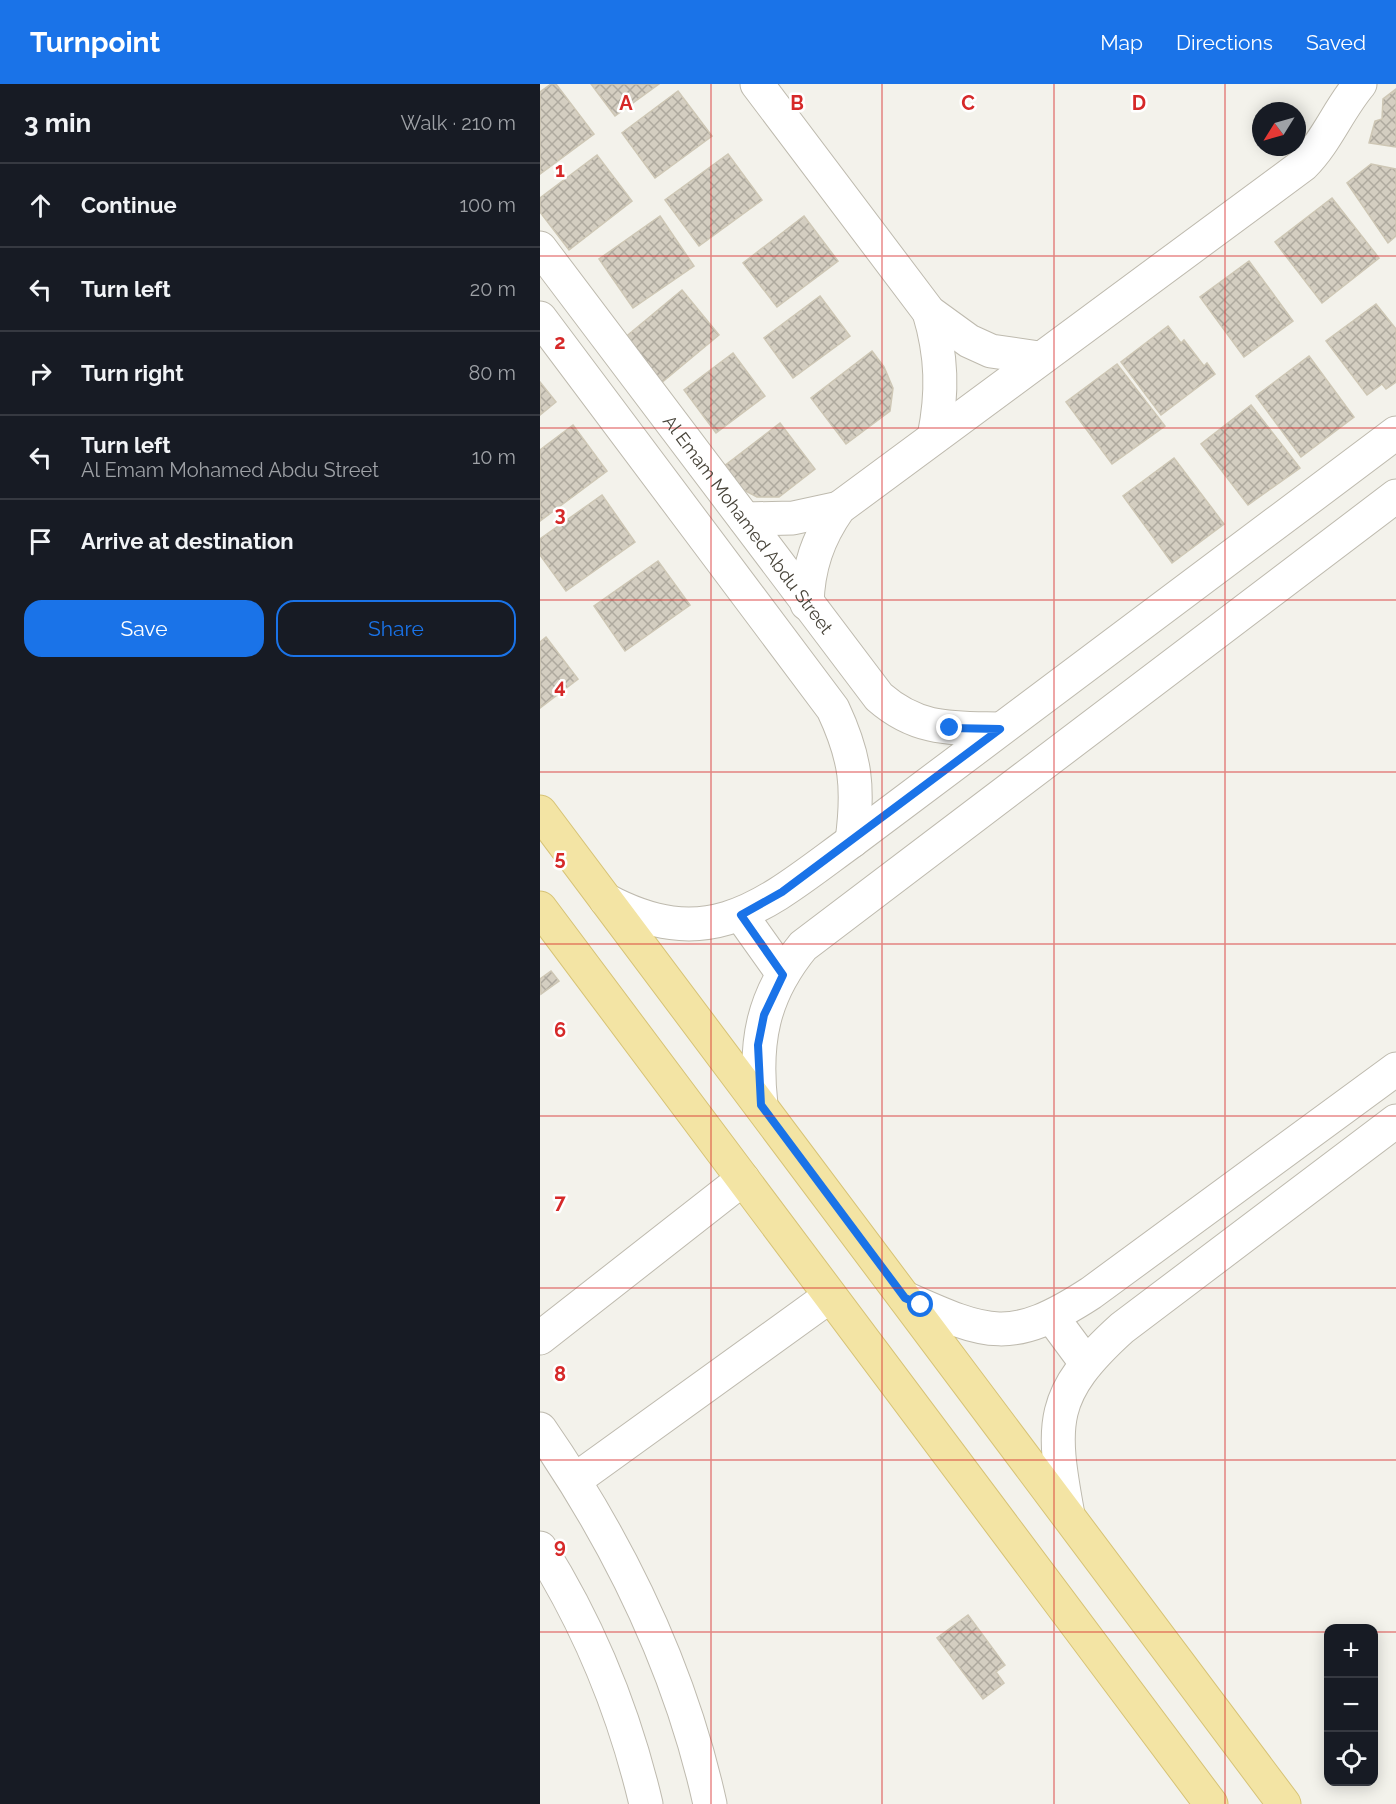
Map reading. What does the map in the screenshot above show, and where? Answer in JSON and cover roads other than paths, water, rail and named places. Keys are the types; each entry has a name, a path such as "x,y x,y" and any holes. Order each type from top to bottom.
{"main road":[{"path":"540,812 1284,1804"},
{"path":"540,908 1211,1804"}],"street":[{"path":"757,84 929,312 969,341 991,351 1040,358"},
{"path":"807,604 810,570 815,553 821,537 839,508 1303,165 1323,143 1349,91"},
{"name":"Al Emam Mohamed Abdu Street","path":"540,249 879,697 894,710 930,726 1000,729"},
{"path":"929,312 936,336 941,370 939,412 934,437"},
{"path":"540,318 821,692 842,727 849,746 857,784 852,841"},
{"path":"606,900 649,919 696,924 741,915 762,905 852,841 1396,433"},
{"path":"761,1105 758,1045 764,1015 783,975 803,946 1396,496"},
{"path":"745,519 793,518 839,508"},
{"path":"1252,540 1281,582"},
{"path":"842,727 879,697"},
{"path":"741,915 783,975"},
{"path":"905,1298 966,1325 982,1328 1014,1329 1052,1317 1091,1293 1396,1069"},
{"path":"1068,1515 1058,1458 1057,1437 1066,1398 1086,1363 1122,1328 1396,1121"},
{"path":"540,1338 743,1179"},
{"path":"575,1480 830,1296"},
{"path":"1052,1317 1086,1363"},
{"path":"540,1429 575,1480 626,1569 669,1663 701,1761 710,1804"},
{"path":"540,1548 558,1576 603,1671 637,1769 646,1804"}]}
